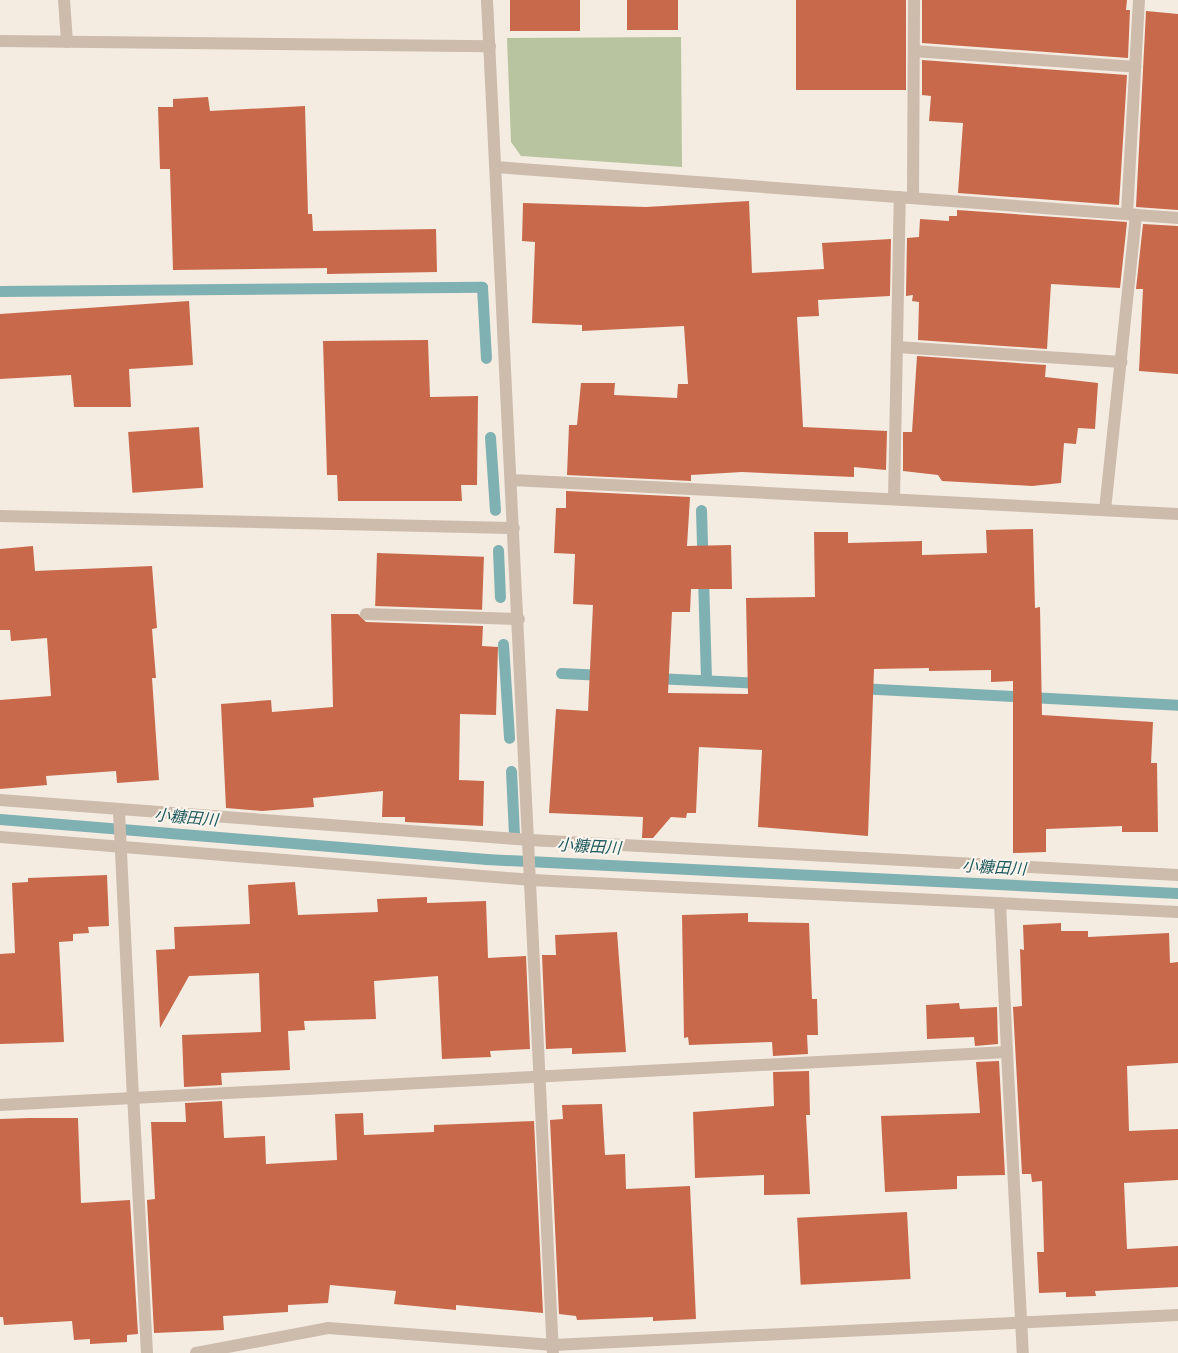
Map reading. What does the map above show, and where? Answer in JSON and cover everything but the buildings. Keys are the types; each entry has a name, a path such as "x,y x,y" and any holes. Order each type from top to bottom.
{"street":[{"path":"64,0 67,42"},
{"path":"487,0 532,876 553,1349"},
{"path":"894,499 897,346 914,51 914,0"},
{"path":"1105,510 1120,362 1131,215 1135,66 1139,0"},
{"path":"0,41 490,46"},
{"path":"914,51 1135,66"},
{"path":"496,166 1178,218"},
{"path":"897,346 1120,362"},
{"path":"512,480 1178,514"},
{"path":"0,516 514,528"},
{"path":"366,614 519,619"},
{"path":"0,800 119,815 530,846 1178,875"},
{"path":"119,815 146,1353"},
{"path":"0,837 121,844 532,876 1178,912"},
{"path":"1000,903 1023,1353"},
{"path":"0,1105 1007,1052"},
{"path":"196,1353 328,1328 553,1349 1178,1315"}],"green space":[{"path":"681,37 682,167 521,156 511,142 507,38"}],"waterway":[{"path":"0,291 482,287 486,358"},
{"path":"490,437 495,510"},
{"path":"701,510 706,680"},
{"path":"498,550 500,597"},
{"path":"503,644 509,738"},
{"path":"561,673 604,675"},
{"path":"655,678 762,683"},
{"path":"858,688 1178,705"},
{"path":"511,771 514,835"},
{"name":"小糠田川","path":"0,819 486,859 1178,893"}]}
